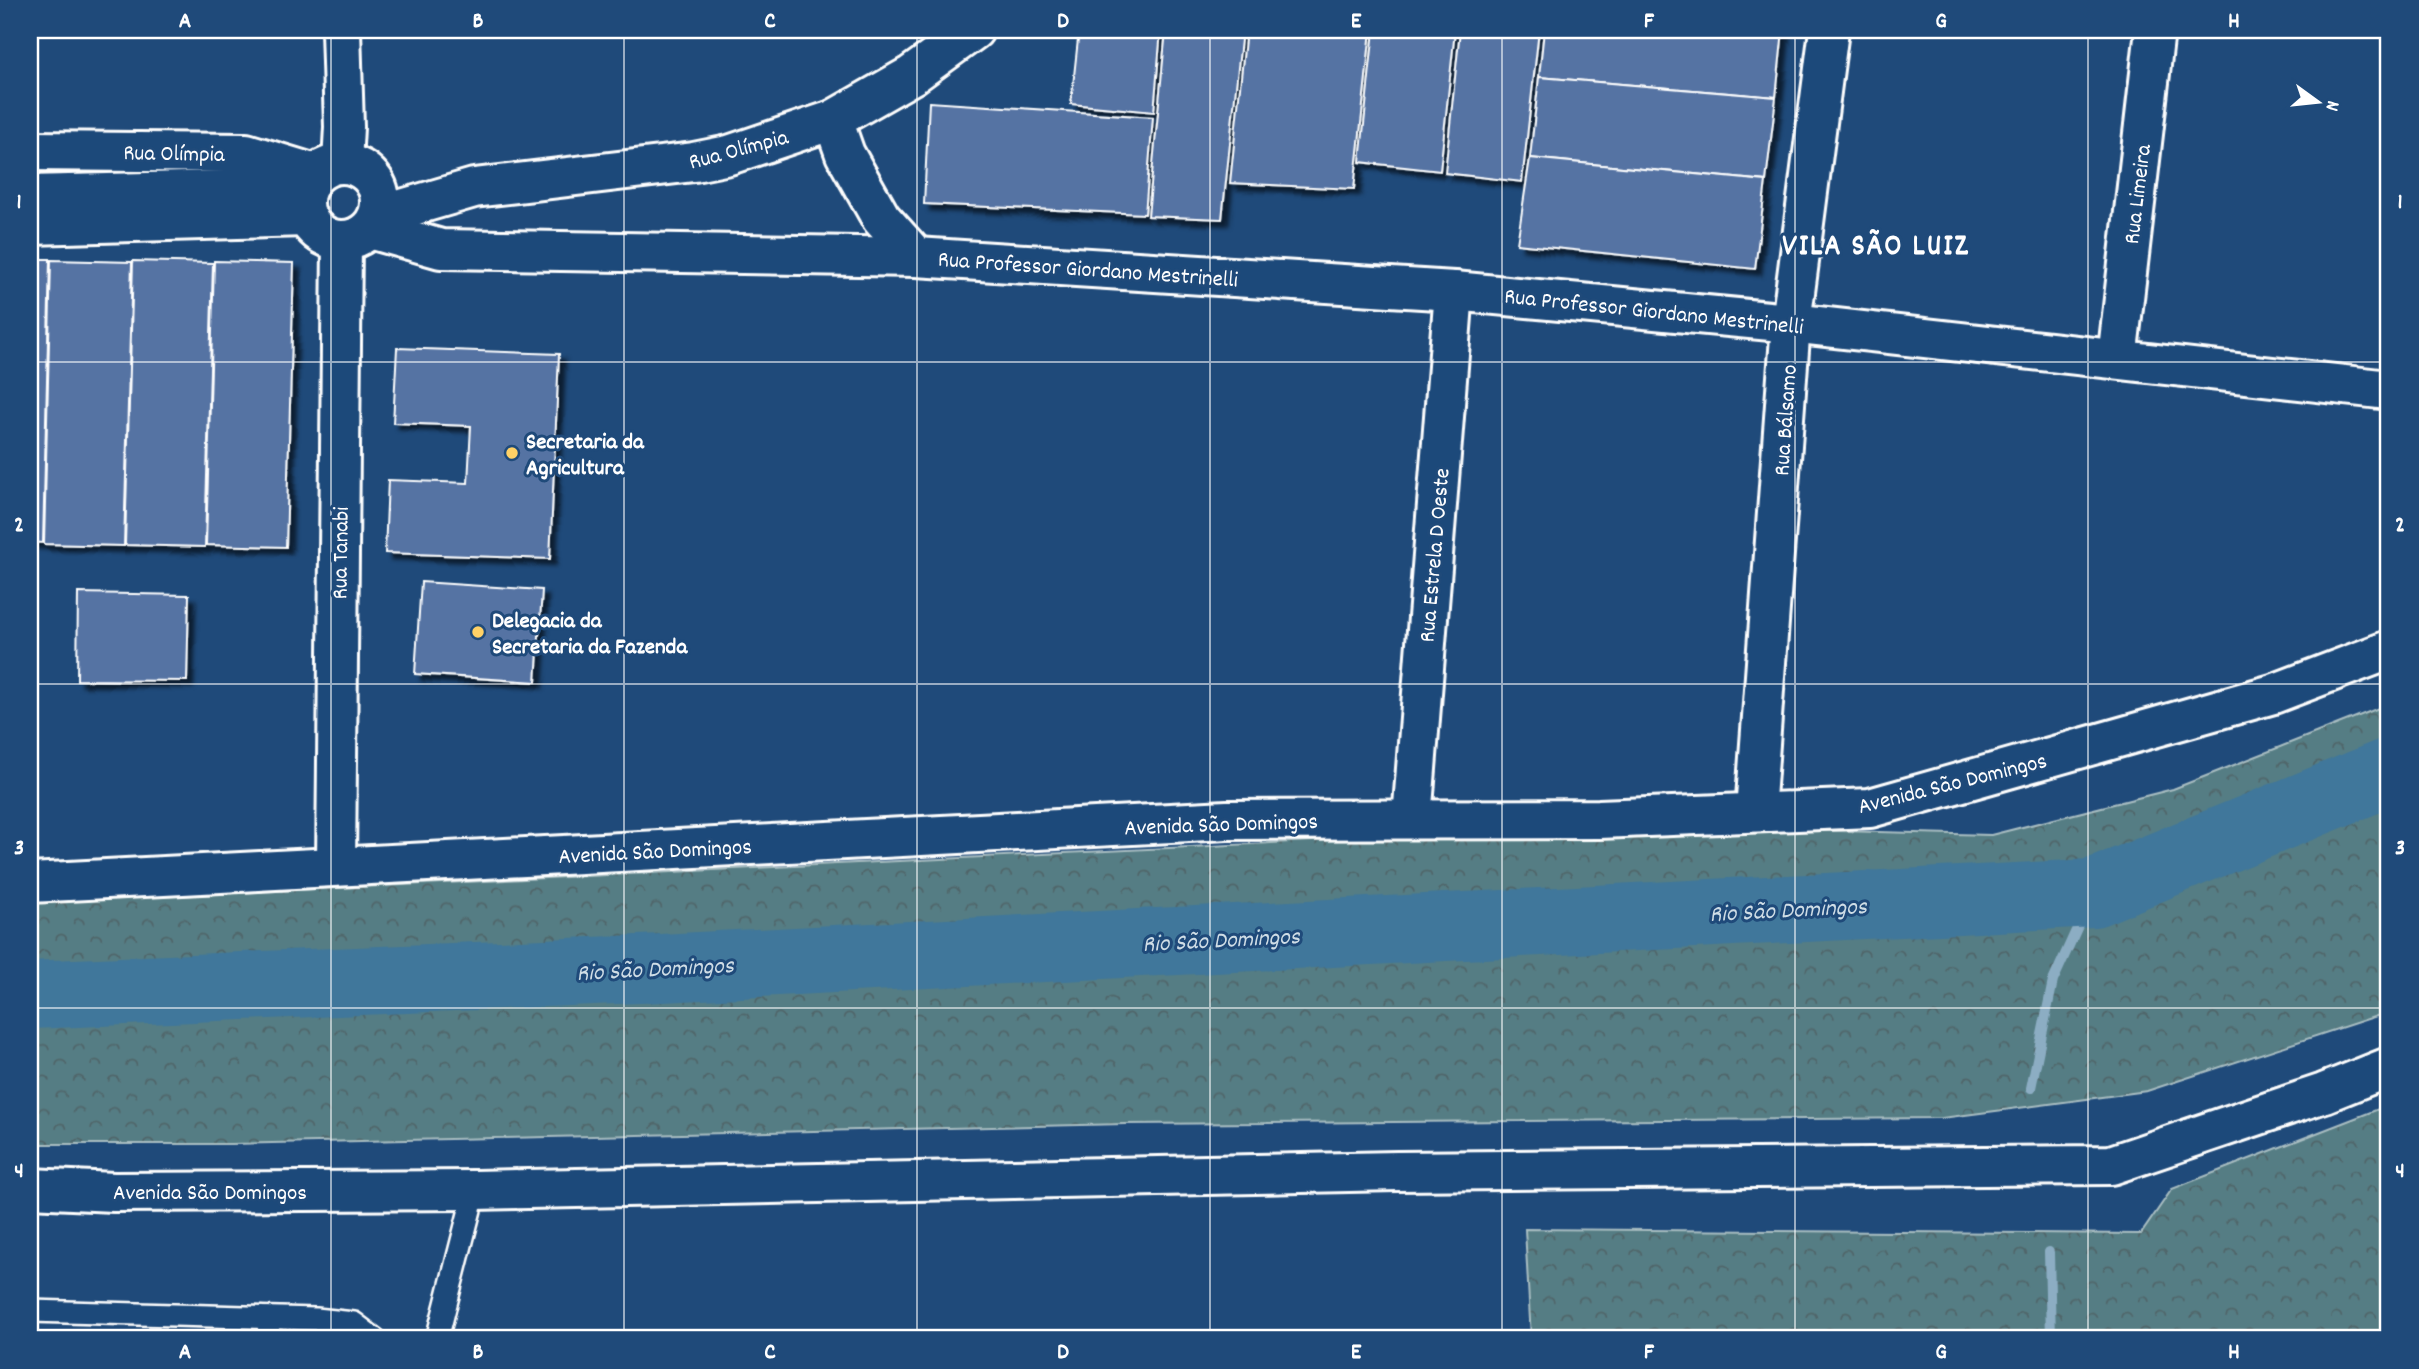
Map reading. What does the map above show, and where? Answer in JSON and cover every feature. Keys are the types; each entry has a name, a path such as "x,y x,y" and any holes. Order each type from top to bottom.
{"street":[{"path":"328,183 344,127 341,30"},
{"name":"Rua Olímpia","path":"30,151 246,153 328,183 474,188 694,162 729,155 833,120 912,75 974,30"},
{"name":"Rua Bálsamo","path":"1755,812 1791,323 1829,30"},
{"name":"Rua Limeira","path":"2118,359 2155,30"},
{"name":"Rua Professor Giordano Mestrinelli","path":"833,120 845,154 881,218 916,257"},
{"path":"30,195 328,183"},
{"path":"30,225 328,183"},
{"name":"Rua Tanabi","path":"328,183 378,187 380,202 363,229 336,866"},
{"name":"Rua Professor Giordano Mestrinelli","path":"328,183 315,229 328,238 363,229 441,249 916,257 1454,291 1791,323 2389,390"},
{"name":"Rua Olímpia","path":"363,229 474,188"},
{"name":"Rua Estrela D Oeste","path":"1412,819 1454,291"},
{"name":"Avenida São Domingos","path":"30,883 1227,820 1599,819 1870,808 2273,694 2389,650"},
{"name":"Avenida São Domingos","path":"30,1188 114,1192 475,1191 1397,1171 2111,1164 2324,1093 2389,1067"}],"lane":[{"path":"437,1339 475,1191"},
{"path":"30,1311 269,1329 316,1319 354,1323 375,1339"}],"green space":[{"path":"2389,704 2389,1012 2147,1091 1942,1118 1126,1124 232,1144 30,1144 30,903 1395,837 1768,829 1991,835 2173,789"},
{"path":"2389,1105 2389,1339 1531,1339 1525,1229 2141,1234 2172,1189"}],"building":[{"path":"1079,30 1161,30 1154,112 1071,104"},
{"path":"1166,30 1242,30 1222,219 1148,216"},
{"path":"1246,30 1371,30 1354,189 1230,183"},
{"path":"1374,30 1455,30 1440,171 1360,162"},
{"path":"1460,30 1539,30 1522,182 1445,173"},
{"path":"1544,30 1783,30 1776,97 1539,77"},
{"path":"1539,77 1776,97 1766,181 1530,158"},
{"path":"929,102 1153,117 1145,214 924,204"},
{"path":"1530,158 1766,181 1755,269 1517,244"},
{"path":"30,259 50,259 43,543 30,542"},
{"path":"51,260 132,262 124,546 44,544"},
{"path":"133,261 213,263 205,547 125,545"},
{"path":"214,261 294,263 286,547 206,545"},
{"name":"Secretaria da Agricultura","path":"397,348 559,354 550,559 385,553 388,480 468,483 471,426 393,423"},
{"name":"Delegacia da Secretaria da Fazenda","path":"421,582 542,590 536,682 415,674"},
{"path":"78,593 189,595 187,681 77,680"}],"waterway":[{"name":"Rio São Domingos","path":"30,995 662,968 2093,893 2389,772"},
{"path":"2031,1088 2053,981 2093,893"},
{"path":"2049,1252 2051,1339"}],"place":[{"name":"Secretaria da Agricultura","path":"512,453"},
{"name":"Delegacia da Secretaria da Fazenda","path":"478,632"}],"district":[{"name":"VILA SÃO LUIZ","path":"1876,244"}]}
